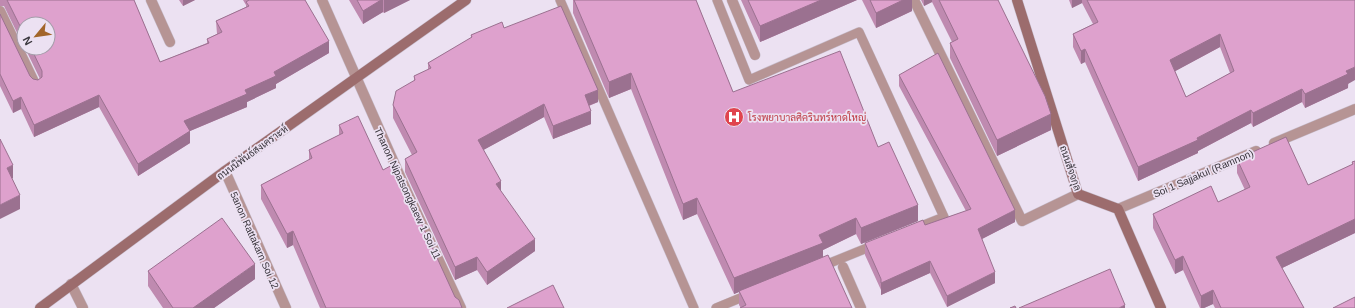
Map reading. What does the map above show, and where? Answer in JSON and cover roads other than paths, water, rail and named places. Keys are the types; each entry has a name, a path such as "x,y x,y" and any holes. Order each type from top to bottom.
{"main road":[{"name":"ถนนนิพันธ์สงเคราะห์","path":"40,308 225,171 466,0"},
{"name":"ถนนสัจจกุล","path":"1017,0 1078,194 1118,209"},
{"path":"1118,209 1161,308"}],"street":[{"path":"151,0 170,42"},
{"name":"Thanon Nipatsongkaew 1 Soi 11","path":"322,0 461,308"},
{"path":"732,0 755,55"},
{"path":"914,0 1022,221 1078,194"},
{"path":"0,11 36,86"},
{"name":"Soi 1 Sajjakul (Ramnon)","path":"1118,209 1355,109"},
{"name":"5anon Rattakarn Soi 12","path":"225,171 286,308"},
{"path":"842,263 861,308"},
{"path":"71,284 82,308"}],"lane":[{"path":"560,0 694,308"},
{"path":"717,0 749,80 859,32 944,217 902,234"},
{"path":"811,271 842,263 889,240"},
{"path":"716,308 760,291"}],"place":[{"name":"โรงพยาบาลศิครินทร์หาดใหญ่","path":"734,117"}]}
